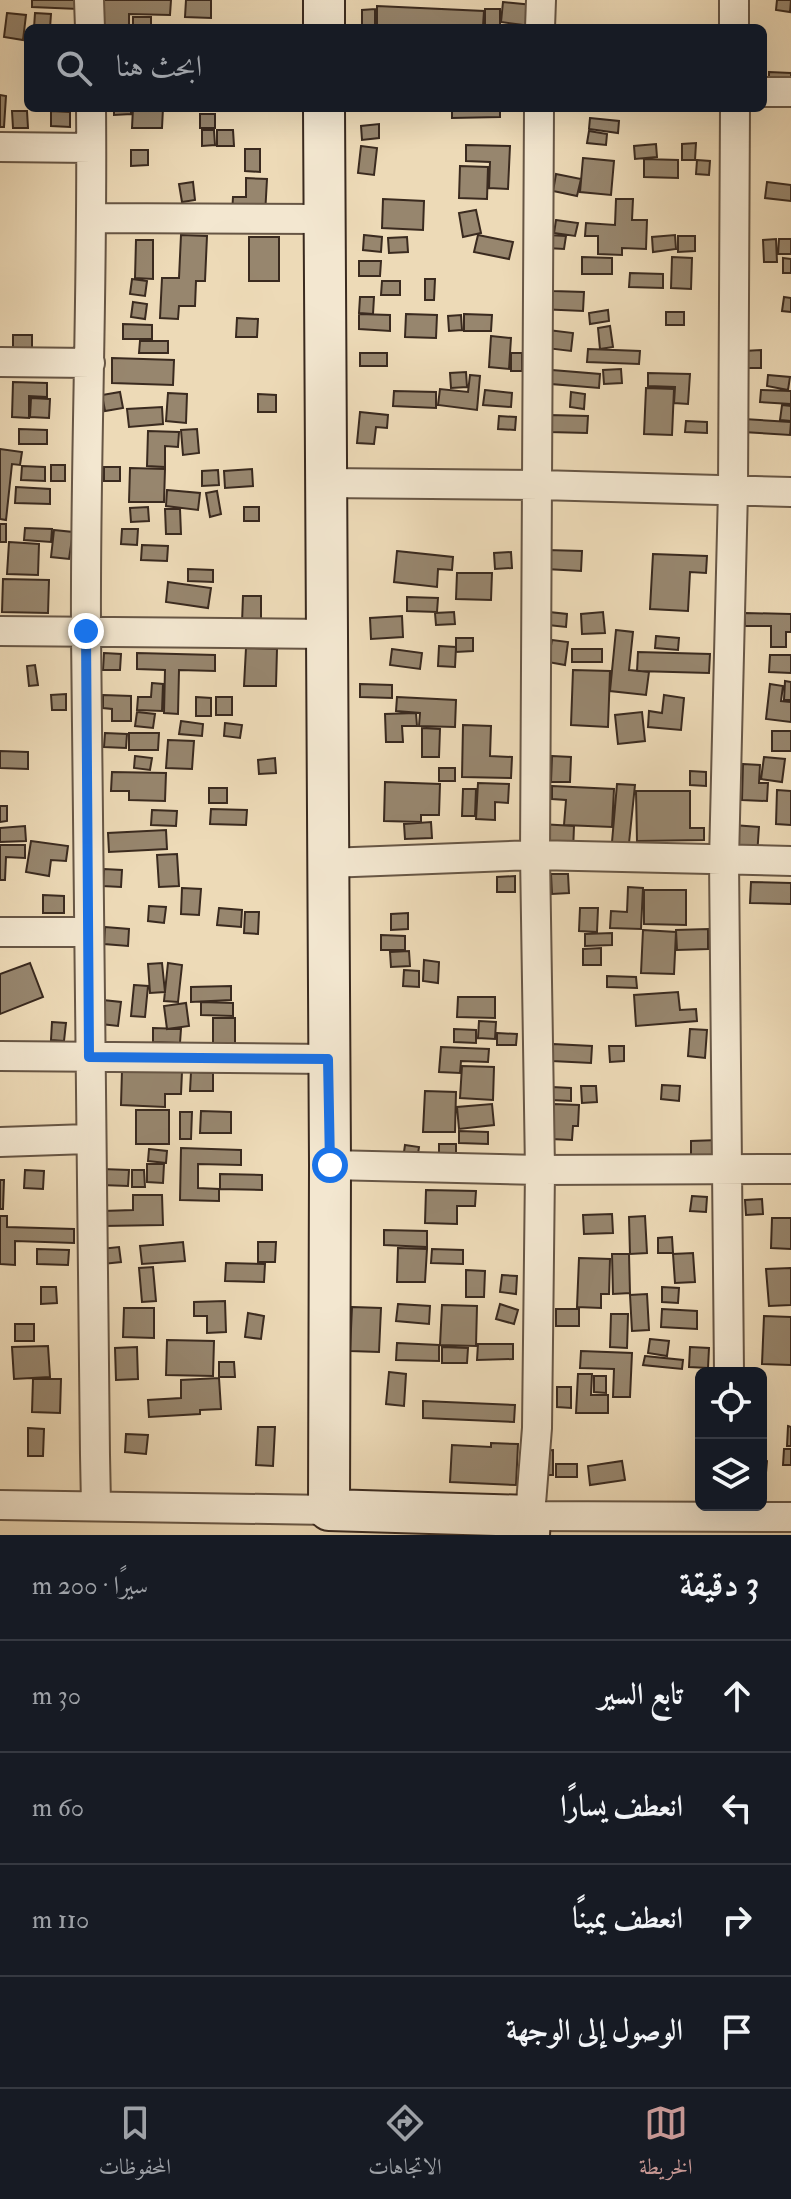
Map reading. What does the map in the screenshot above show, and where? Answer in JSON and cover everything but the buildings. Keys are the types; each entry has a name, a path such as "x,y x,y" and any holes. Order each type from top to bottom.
{"main road":[{"path":"324,0 324,24"},
{"path":"324,112 329,1510 529,1526"}],"street":[{"path":"89,0 90,24"},
{"path":"540,24 541,0"},
{"path":"734,0 734,24"},
{"path":"767,92 791,92"},
{"path":"91,112 86,631 88,1139 96,1505"},
{"path":"539,112 535,855 540,1170 537,1418 529,1526 791,1517"},
{"path":"729,1367 724,860 733,490 735,112"},
{"path":"0,147 91,148"},
{"path":"92,218 325,219"},
{"path":"0,362 90,363"},
{"path":"325,483 791,492"},
{"path":"0,631 327,634"},
{"path":"328,863 535,855 791,861"},
{"path":"0,932 89,932"},
{"path":"0,1056 328,1059"},
{"path":"0,1142 88,1139"},
{"path":"330,1165 540,1170 791,1169"},
{"path":"0,1505 329,1510"}],"route":[{"path":"86,631 89,1057 328,1059 330,1165"}]}
